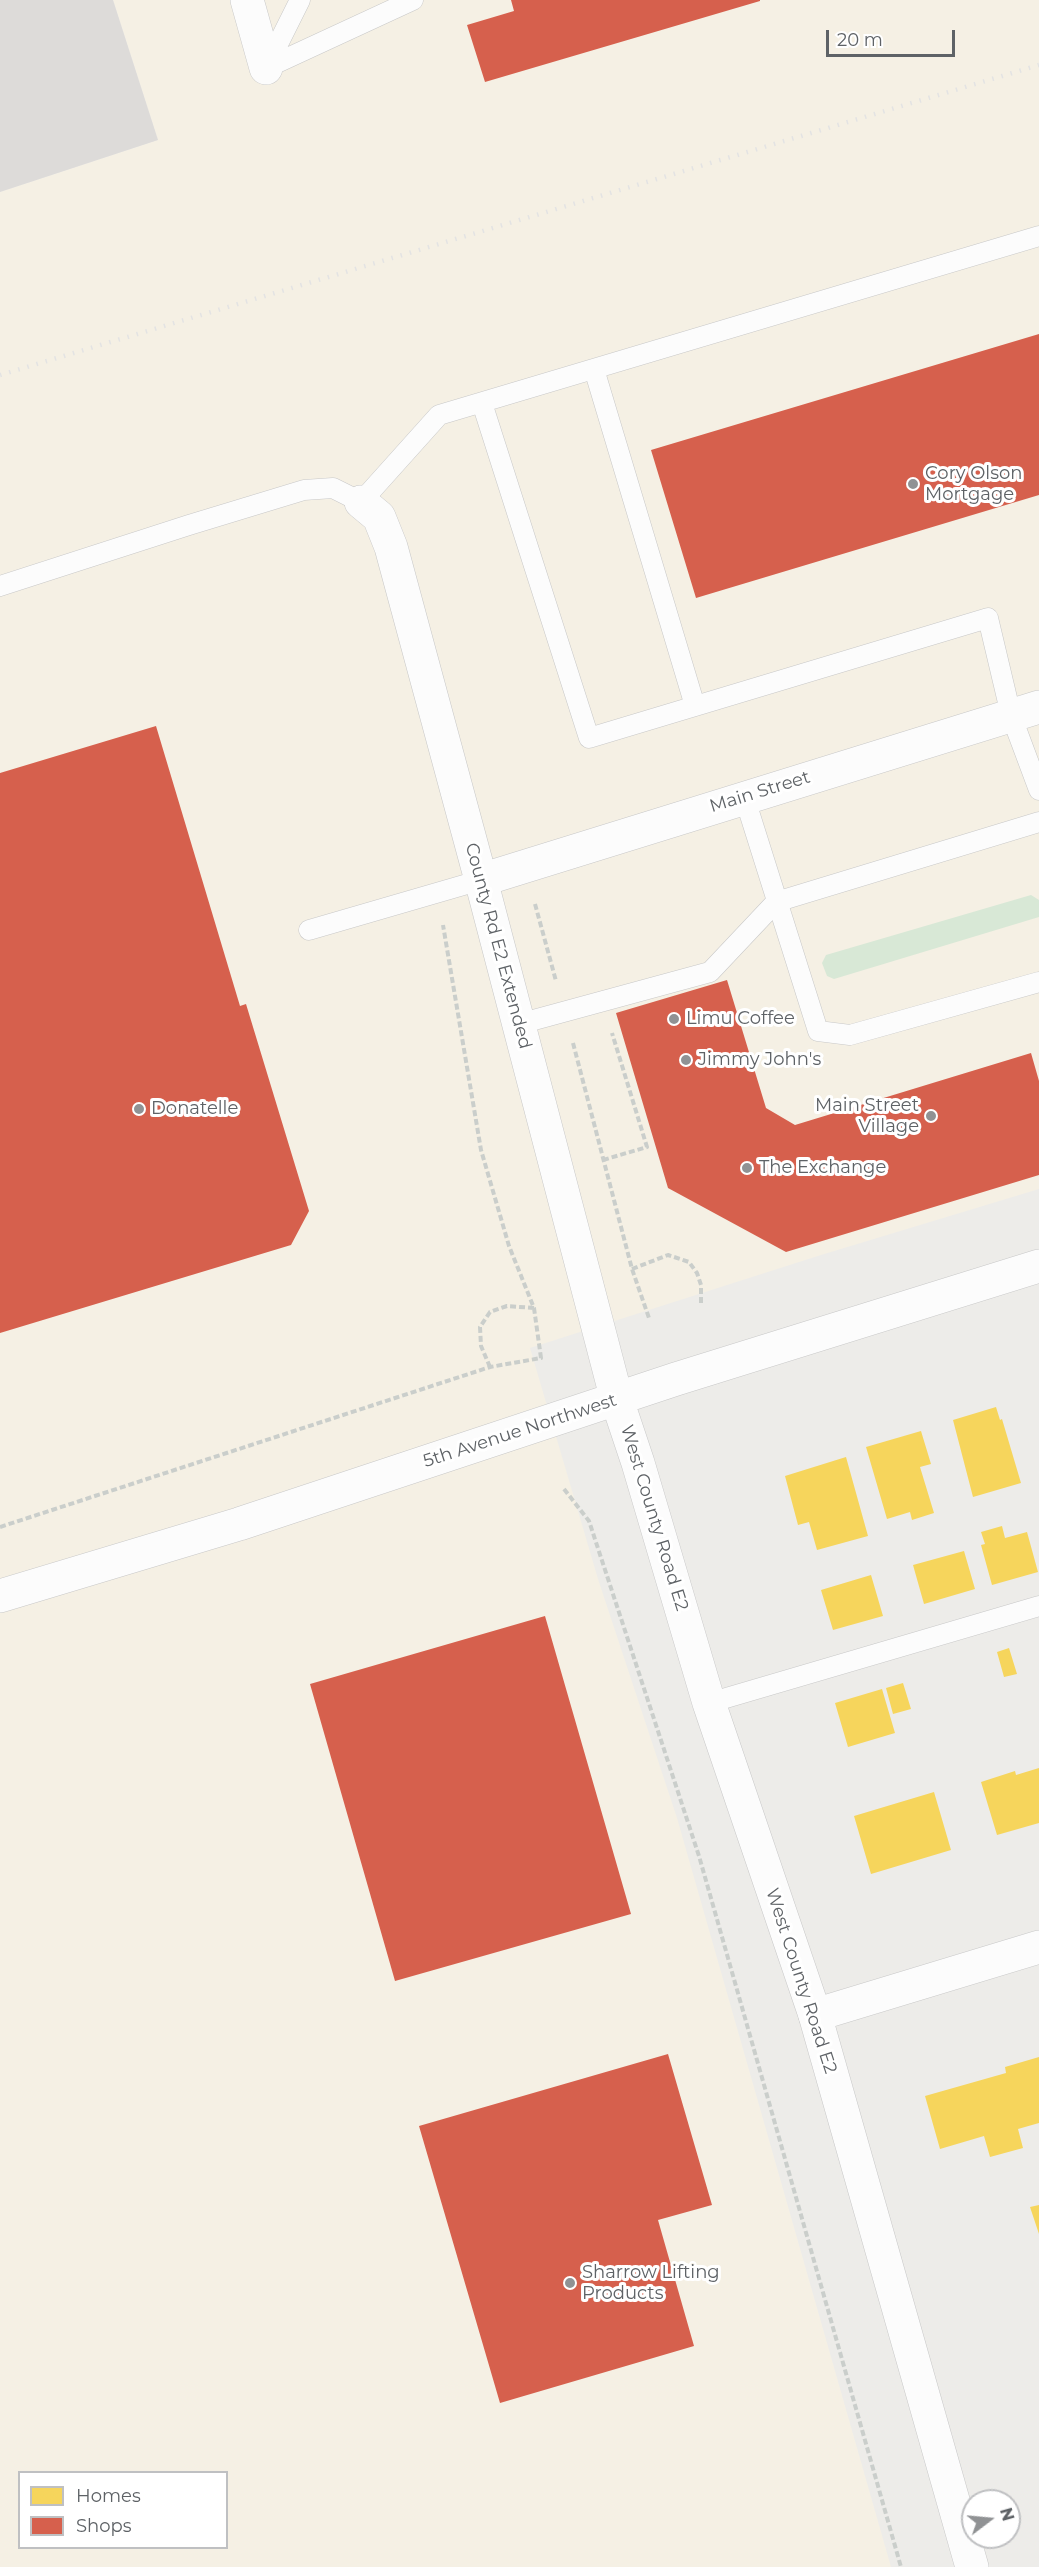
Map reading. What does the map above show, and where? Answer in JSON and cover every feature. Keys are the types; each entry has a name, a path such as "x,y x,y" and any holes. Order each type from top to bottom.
{"street":[{"path":"247,0 266,68"},
{"name":"County Rd E2 Extended","path":"361,502 379,517 391,547 617,1400"},
{"name":"Main Street","path":"481,880 744,796 1025,711"},
{"name":"5th Avenue Northwest","path":"0,1596 239,1524 676,1379 1039,1266"},
{"name":"West County Road E2","path":"617,1400 709,1703 815,2015 972,2567"},
{"path":"815,2015 1039,1947"}],"lane":[{"path":"266,68 300,0"},
{"path":"266,68 414,0"},
{"path":"0,586 304,490 333,488 361,502 439,415 1039,236"},
{"path":"594,369 695,706"},
{"path":"482,403 589,738 988,618 1025,711 1039,790"},
{"path":"744,796 818,1031 850,1035 1039,982"},
{"path":"519,1024 710,972 776,902 1039,822"},
{"path":"309,930 481,880"},
{"path":"709,1703 1039,1606"}],"path":[{"path":"525,866 632,1269 649,1318"},
{"path":"0,1527 490,1367 541,1358 534,1308 509,1246 481,1150 438,893"},
{"path":"603,1160 646,1147 610,1026"},
{"path":"632,1269 668,1255 689,1262 698,1273 701,1303"},
{"path":"490,1367 481,1346 480,1327 490,1312 507,1306 534,1308"},
{"path":"564,1489 589,1521 699,1856 901,2567"}],"shaded area":[{"path":"0,0 113,0 158,140 0,192"},
{"path":"113,0 1039,0 1039,1189 821,1255 530,1348 598,1579 677,1818 891,2567 0,2567 0,192 158,140"}],"green space":[{"path":"1031,895 1039,900 1039,917 834,979 827,976 822,963 826,955"}],"building: Homes":[{"path":"996,1407 1000,1420 1002,1419 1021,1483 973,1497 953,1420"},
{"path":"921,1431 931,1464 920,1467 934,1513 912,1520 910,1512 887,1519 866,1447"},
{"path":"846,1457 868,1536 817,1550 809,1522 798,1525 785,1476"},
{"path":"1002,1526 1005,1538 1027,1532 1038,1572 992,1585 981,1545 985,1544 981,1532"},
{"path":"964,1551 975,1589 924,1604 913,1565"},
{"path":"871,1575 883,1616 833,1630 821,1590"},
{"path":"1009,1648 1017,1674 1004,1677 997,1652"},
{"path":"903,1683 911,1709 893,1714 886,1688"},
{"path":"882,1689 895,1733 848,1747 835,1703"},
{"path":"1039,1768 1039,1823 997,1835 981,1782 1015,1771 1016,1775"},
{"path":"934,1792 951,1850 871,1874 854,1816"},
{"path":"1039,2057 1039,2123 1018,2129 1023,2148 990,2157 984,2136 940,2149 925,2096 1006,2073 1005,2067"},
{"path":"1039,2205 1039,2234 1030,2207"}],"building: Shops":[{"path":"511,0 760,1 485,82 467,25 514,11"},
{"path":"1039,334 1039,495 696,598 651,450"},
{"name":"Donatelle","path":"156,726 240,1006 246,1004 309,1211 291,1245 0,1333 0,773"},
{"name":"Main Street Village","path":"727,980 766,1108 795,1125 1031,1053 1039,1081 1039,1175 786,1252 668,1188 616,1013"},
{"path":"545,1616 631,1914 395,1981 310,1684"},
{"name":"Sharrow Lifting Products","path":"668,2054 712,2205 658,2220 694,2346 500,2403 419,2126"}],"railway":[{"path":"0,375 1039,65"}],"place":[{"name":"Cory Olson Mortgage","path":"913,484"},
{"name":"Limu Coffee","path":"674,1019"},
{"name":"Jimmy John's","path":"686,1060"},
{"name":"Donatelle","path":"139,1109"},
{"name":"Main Street Village","path":"931,1116"},
{"name":"The Exchange","path":"747,1168"},
{"name":"Sharrow Lifting Products","path":"570,2283"}]}
